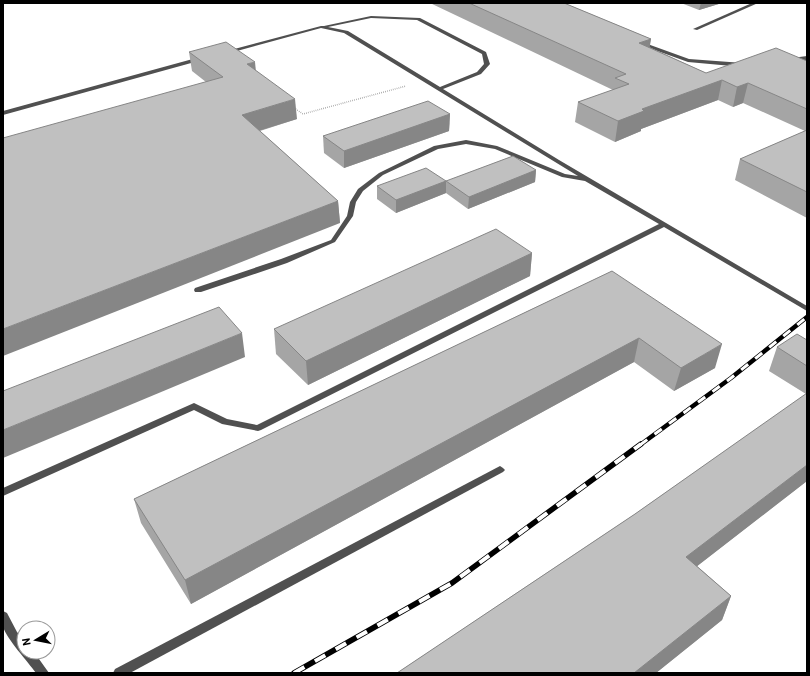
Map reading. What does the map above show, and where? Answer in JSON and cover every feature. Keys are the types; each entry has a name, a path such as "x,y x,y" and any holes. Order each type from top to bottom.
{"lane":[{"path":"695,29 756,3"},
{"path":"221,53 321,27 371,17 418,19 484,53 487,64 479,73 440,89"},
{"path":"321,27 346,32 589,180 807,309"},
{"path":"636,41 688,60 750,64"},
{"path":"3,113 207,57"},
{"path":"786,61 807,58"},
{"path":"198,290 284,261 333,240 350,216 353,202 360,190 381,174 436,147 466,142 497,148 564,176 589,180"},
{"path":"3,492 194,406 226,422 258,428 665,224"},
{"path":"119,673 500,470"},
{"path":"3,616 16,639"},
{"path":"33,660 43,673"}],"path":[{"path":"290,105 303,114 425,81"}],"building":[{"path":"469,3 564,3 651,39 639,43 706,73 776,48 807,61 807,109 748,83 737,87 722,80 642,109 644,111 618,121 578,102 629,84 615,78 626,74"},
{"path":"226,42 255,62 247,64 295,99 242,115 338,201 3,329 3,138 223,77 189,52"},
{"path":"428,101 450,114 344,151 323,136"},
{"path":"807,130 807,192 740,159"},
{"path":"513,156 536,170 469,197 446,181"},
{"path":"426,168 446,181 396,200 377,186"},
{"path":"496,229 532,253 306,361 274,329"},
{"path":"612,271 722,344 681,368 639,338 185,580 134,499"},
{"path":"219,307 242,333 3,430 3,391"},
{"path":"797,334 807,340 807,366 777,347"},
{"path":"807,393 807,465 686,557 731,596 634,673 397,673 635,514"}],"railway":[{"path":"640,445 731,378 807,317"},
{"path":"294,673 452,583 641,444"}]}
